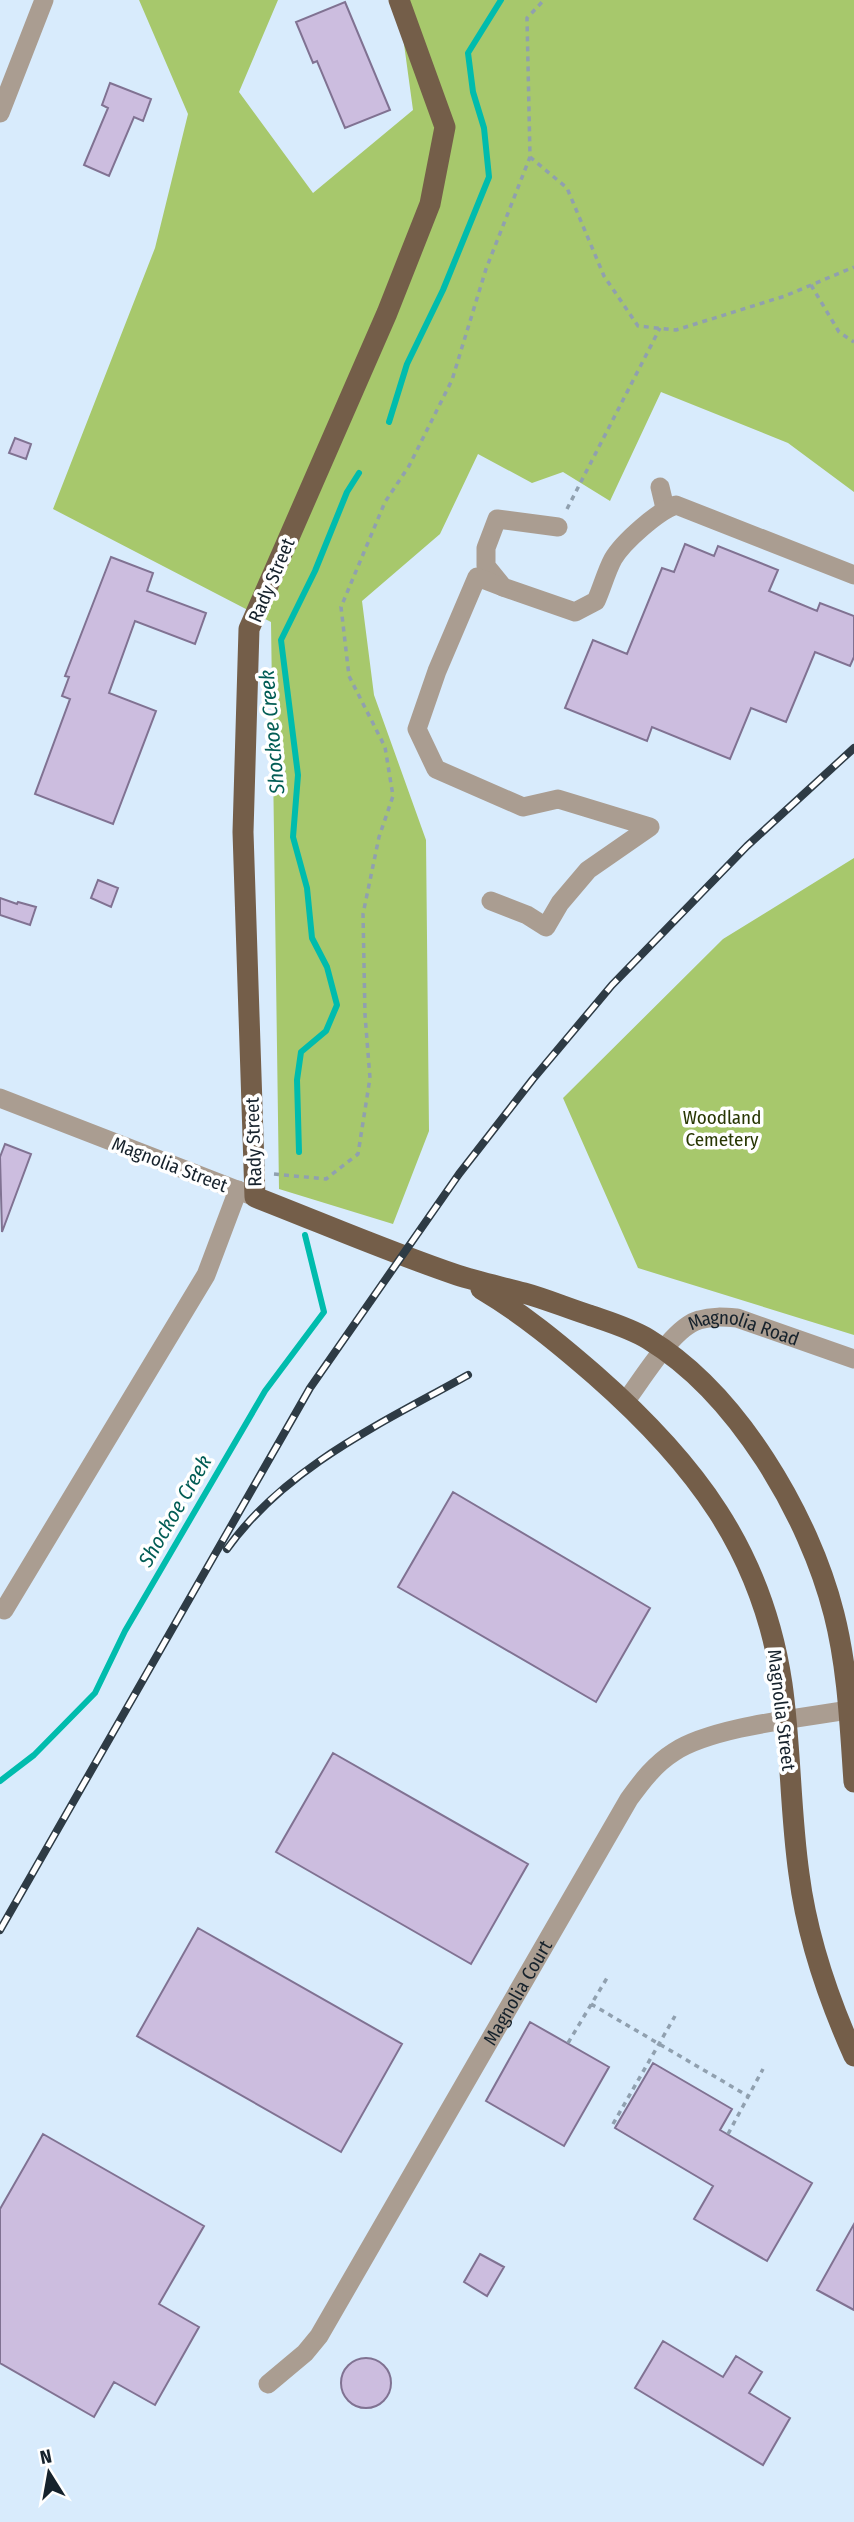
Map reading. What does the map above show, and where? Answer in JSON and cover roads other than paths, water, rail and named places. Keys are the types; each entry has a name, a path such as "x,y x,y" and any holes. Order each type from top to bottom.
{"main road":[{"name":"Rady Street","path":"246,1194 254,1173 243,832 249,629 387,313 430,204 445,127 399,0"},
{"name":"Magnolia Street","path":"246,1194 458,1275 526,1293 627,1329 664,1350 714,1396 762,1456 798,1517 812,1548 834,1612 841,1648 854,1782"},
{"name":"Magnolia Street","path":"458,1275 524,1315 625,1402 671,1447 697,1480 734,1538 753,1579 772,1633 786,1721 794,1838 805,1910 823,1978 854,2056"}],"street":[{"path":"0,113 44,0"},
{"path":"660,487 665,508"},
{"path":"491,901 527,915 546,927 560,903 588,870 650,827 558,799 523,807 436,769 417,729 437,671 477,578 575,612 596,601 613,560 621,549 665,508 676,505 854,575"},
{"path":"503,587 486,566 486,548 497,519 558,527"},
{"name":"Magnolia Street","path":"0,1098 246,1194"},
{"path":"4,1610 206,1275 246,1194"},
{"name":"Magnolia Road","path":"625,1402 664,1350 689,1324 717,1316 761,1325 854,1359"},
{"name":"Magnolia Court","path":"268,2385 305,2353 319,2336 629,1799 649,1772 674,1751 705,1737 848,1710"}],"waterway":[{"name":"Shockoe Creek","path":"389,422 407,364 443,290 489,177 484,128 473,92 468,53 501,0"},
{"name":"Shockoe Creek","path":"299,1152 297,1080 301,1052 326,1031 337,1005 327,967 312,938 307,888 293,837 298,775 281,640 315,571 347,492 359,473"},
{"name":"Shockoe Creek","path":"0,1781 34,1755 95,1693 125,1631 265,1391 324,1312 305,1235"}],"railway":[{"path":"0,1930 310,1388 459,1174 533,1079 612,985 747,846 854,748"},
{"path":"227,1549 277,1494 307,1470 370,1429 468,1375"}],"park label":[{"name":"Woodland Cemetery","path":"722,1128"}]}
